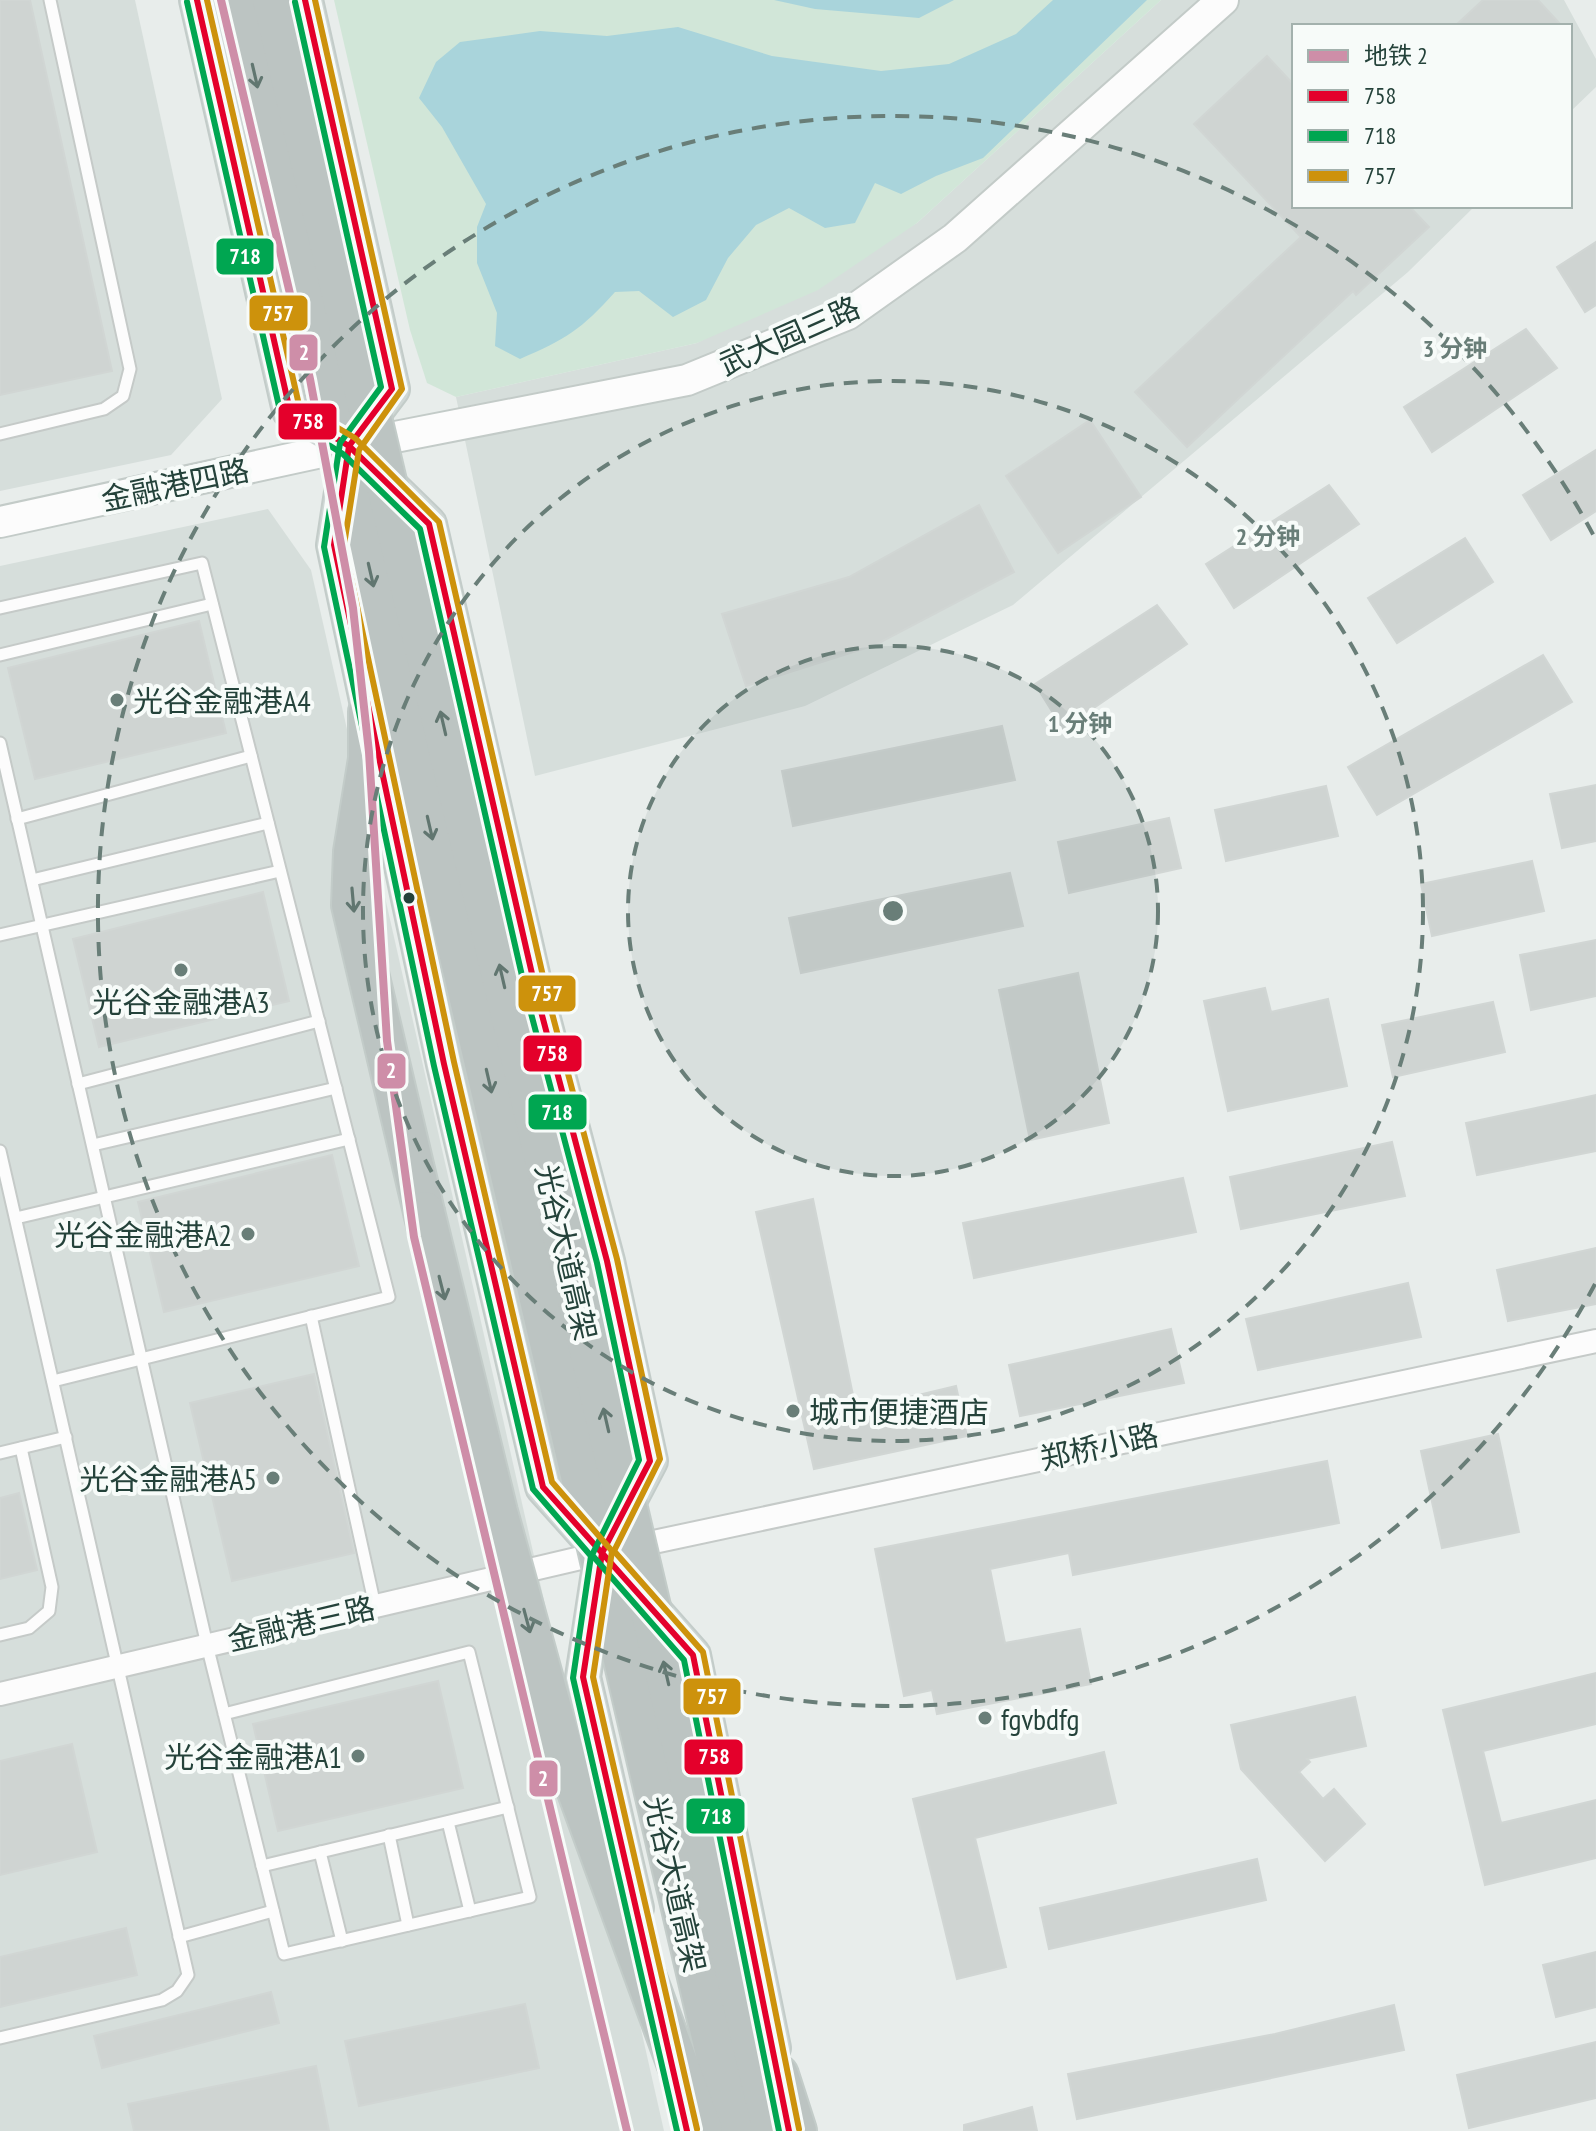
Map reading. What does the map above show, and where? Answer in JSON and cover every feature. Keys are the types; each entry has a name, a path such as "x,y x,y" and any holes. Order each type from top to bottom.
{"highway":[{"name":"光谷大道高架","path":"237,0 734,2131"},
{"name":"光谷大道高架","path":"273,0 773,2131"},
{"path":"369,712 369,759 354,852 352,905 424,1212 497,1512 561,1745 702,2131"},
{"path":"778,2075 796,2131"}],"main road":[{"path":"197,0 290,411 349,446 429,524 538,1000 607,1261 650,1461 602,1553 583,1677 687,2131"},
{"path":"305,0 392,389 349,446 334,545 444,1064 543,1487 693,1655 789,2131"}],"street":[{"name":"武大园三路","path":"349,446 687,380 848,314 955,238 1223,0"},
{"name":"金融港四路","path":"0,522 349,446"},
{"name":"郑桥小路","path":"602,1553 1596,1341"},
{"name":"金融港三路","path":"0,1694 602,1553"}],"lane":[{"path":"0,434 104,409 123,396 130,369 50,0"},
{"path":"0,608 202,563 389,1297 53,1381"},
{"path":"0,655 212,604"},
{"path":"0,743 207,1645 224,1714 262,1866 273,1911 284,1954 530,1897 469,1652 224,1714"},
{"path":"17,819 251,756"},
{"path":"32,880 268,823"},
{"path":"0,935 280,871"},
{"path":"78,1084 319,1021"},
{"path":"93,1145 336,1088"},
{"path":"16,1218 349,1139"},
{"path":"0,1151 188,1975 177,1991 162,2000 0,2038"},
{"path":"311,1316 375,1606"},
{"path":"0,1453 66,1437"},
{"path":"0,1635 29,1628 49,1611 52,1587 21,1448"},
{"path":"262,1866 508,1807"},
{"path":"448,1822 470,1911"},
{"path":"389,1835 408,1925"},
{"path":"320,1852 342,1941"},
{"path":"179,1937 273,1911"}],"shaded area":[{"path":"0,0 135,0 222,399 171,455 0,491"},
{"path":"1161,0 1564,0 1596,59 1596,87 1572,110 1572,24 1292,24 1292,208 1473,208 1408,272 1013,605 805,706 535,776 456,397 697,343 917,223"},
{"path":"268,509 311,570 664,2131 0,2131 0,566"}],"green space":[{"path":"334,0 1161,0 917,223 818,290 697,343 456,397 427,383 410,330"}],"water":[{"path":"774,0 954,0 919,18 815,9"},
{"path":"1053,0 1147,0 983,158 936,176 901,194 875,183 855,223 825,228 789,208 756,225 728,258 706,300 673,317 639,291 615,292 582,325 536,352 520,359 495,346 497,313 477,263 477,227 486,204 442,127 419,98 436,62 460,42 540,31 607,36 678,27 772,56 881,71 949,64 1016,34"}],"building":[{"path":"0,0 30,0 112,371 0,395"},
{"path":"1483,0 1538,0 1560,24 1457,24"},
{"path":"1267,56 1292,83 1292,208 1411,208 1429,227 1356,295 1353,291 1187,447 1135,392 1301,237 1194,124"},
{"path":"1596,242 1596,305 1585,312 1557,267"},
{"path":"1526,329 1557,368 1432,452 1404,407"},
{"path":"1090,420 1141,497 1058,553 1006,476"},
{"path":"1596,450 1596,511 1551,540 1523,495"},
{"path":"1329,485 1359,524 1234,608 1206,564"},
{"path":"979,505 1014,572 875,645 746,686 722,614 849,577"},
{"path":"1465,538 1493,582 1397,643 1368,598"},
{"path":"1157,605 1187,644 1063,729 1035,684"},
{"name":"光谷金融港A4","path":"199,621 226,733 35,779 8,668"},
{"path":"1543,655 1572,702 1377,815 1348,767"},
{"path":"1002,726 1015,780 793,826 782,771"},
{"path":"1596,785 1596,841 1562,848 1550,794"},
{"path":"1326,786 1338,836 1226,861 1215,810"},
{"path":"1169,818 1181,868 1069,893 1058,842"},
{"path":"1532,861 1544,911 1432,936 1421,884"},
{"path":"1010,873 1023,926 801,973 789,918"},
{"name":"光谷金融港A3","path":"263,892 289,1001 99,1047 73,939"},
{"path":"1596,940 1596,996 1531,1010 1520,955"},
{"path":"1078,973 1109,1123 1030,1140 999,990"},
{"path":"1265,988 1271,1012 1328,999 1347,1086 1228,1111 1204,1001"},
{"path":"1493,1002 1505,1052 1393,1077 1382,1025"},
{"path":"1596,1095 1596,1151 1477,1175 1466,1123"},
{"path":"1392,1142 1405,1196 1241,1229 1230,1177"},
{"name":"光谷金融港A2","path":"332,1155 359,1266 164,1312 138,1202"},
{"path":"1183,1178 1196,1232 974,1278 963,1223"},
{"path":"813,1199 856,1410 956,1386 967,1436 814,1469 756,1212"},
{"path":"1596,1248 1596,1304 1508,1321 1497,1270"},
{"path":"1408,1283 1421,1337 1258,1370 1246,1319"},
{"path":"1171,1329 1184,1383 1020,1416 1009,1365"},
{"name":"光谷金融港A5","path":"314,1374 354,1553 232,1581 190,1403"},
{"path":"1498,1434 1519,1532 1442,1548 1421,1451"},
{"path":"1327,1461 1339,1523 1073,1575 1069,1553 990,1569 1005,1643 1080,1629 1091,1684 937,1714 932,1690 904,1696 875,1549"},
{"path":"19,1493 37,1570 0,1579 0,1498"},
{"path":"1596,1673 1596,1724 1483,1751 1501,1823 1596,1800 1596,1858 1485,1885 1443,1710"},
{"name":"光谷金融港A1","path":"438,1681 463,1788 278,1831 253,1724"},
{"path":"1355,1697 1366,1746 1307,1759 1310,1762 1299,1772 1323,1799 1334,1789 1365,1824 1325,1861 1241,1769 1231,1725"},
{"path":"72,1744 97,1852 0,1875 0,1761"},
{"path":"1104,1752 1116,1803 975,1838 1006,1967 957,1979 913,1799"},
{"path":"1257,1859 1266,1900 1049,1949 1040,1908"},
{"path":"126,1928 137,1975 0,2007 0,1957"},
{"path":"1596,1952 1596,2007 1556,2017 1543,1965"},
{"path":"271,1992 279,2023 102,2068 94,2036"},
{"path":"525,2004 539,2068 359,2106 345,2041"},
{"path":"1394,2005 1404,2050 1077,2119 1068,2074 1275,2034"},
{"path":"1596,2042 1596,2098 1469,2128 1457,2075"},
{"path":"316,2066 329,2131 134,2131 128,2104"},
{"path":"1032,2107 1037,2131 964,2131 964,2125"}],"metro line":[{"name":"2","path":"221,0 310,379 353,608 369,752 387,1041 414,1237 627,2131"}],"transit line":[{"name":"758","path":"197,0 290,411 349,446 429,524 538,1000 607,1261 650,1461 602,1553 693,1655 789,2131"},
{"name":"757","path":"207,0 299,405 355,438 439,522 548,998 617,1259 660,1459 614,1551 703,1652 799,2129"},
{"name":"758","path":"305,0 392,389 349,446 334,545 444,1064 543,1487 602,1553 583,1677 687,2131"},
{"name":"757","path":"315,0 402,389 359,450 344,545 454,1062 552,1482 612,1551 593,1677 697,2129"},
{"name":"718","path":"187,2 281,415 343,454 420,529 528,1002 597,1263 639,1460 592,1555 684,1660 779,2131"},
{"name":"718","path":"295,2 381,387 340,443 324,547 434,1066 533,1489 591,1556 573,1678 677,2131"}],"place":[{"name":"光谷金融港A4","path":"117,700"},
{"name":"光谷金融港A3","path":"181,970"},
{"name":"光谷金融港A2","path":"248,1234"},
{"name":"城市便捷酒店","path":"793,1411"},
{"name":"光谷金融港A5","path":"273,1478"},
{"name":"fgvbdfg","path":"985,1718"},
{"name":"光谷金融港A1","path":"358,1756"}]}
